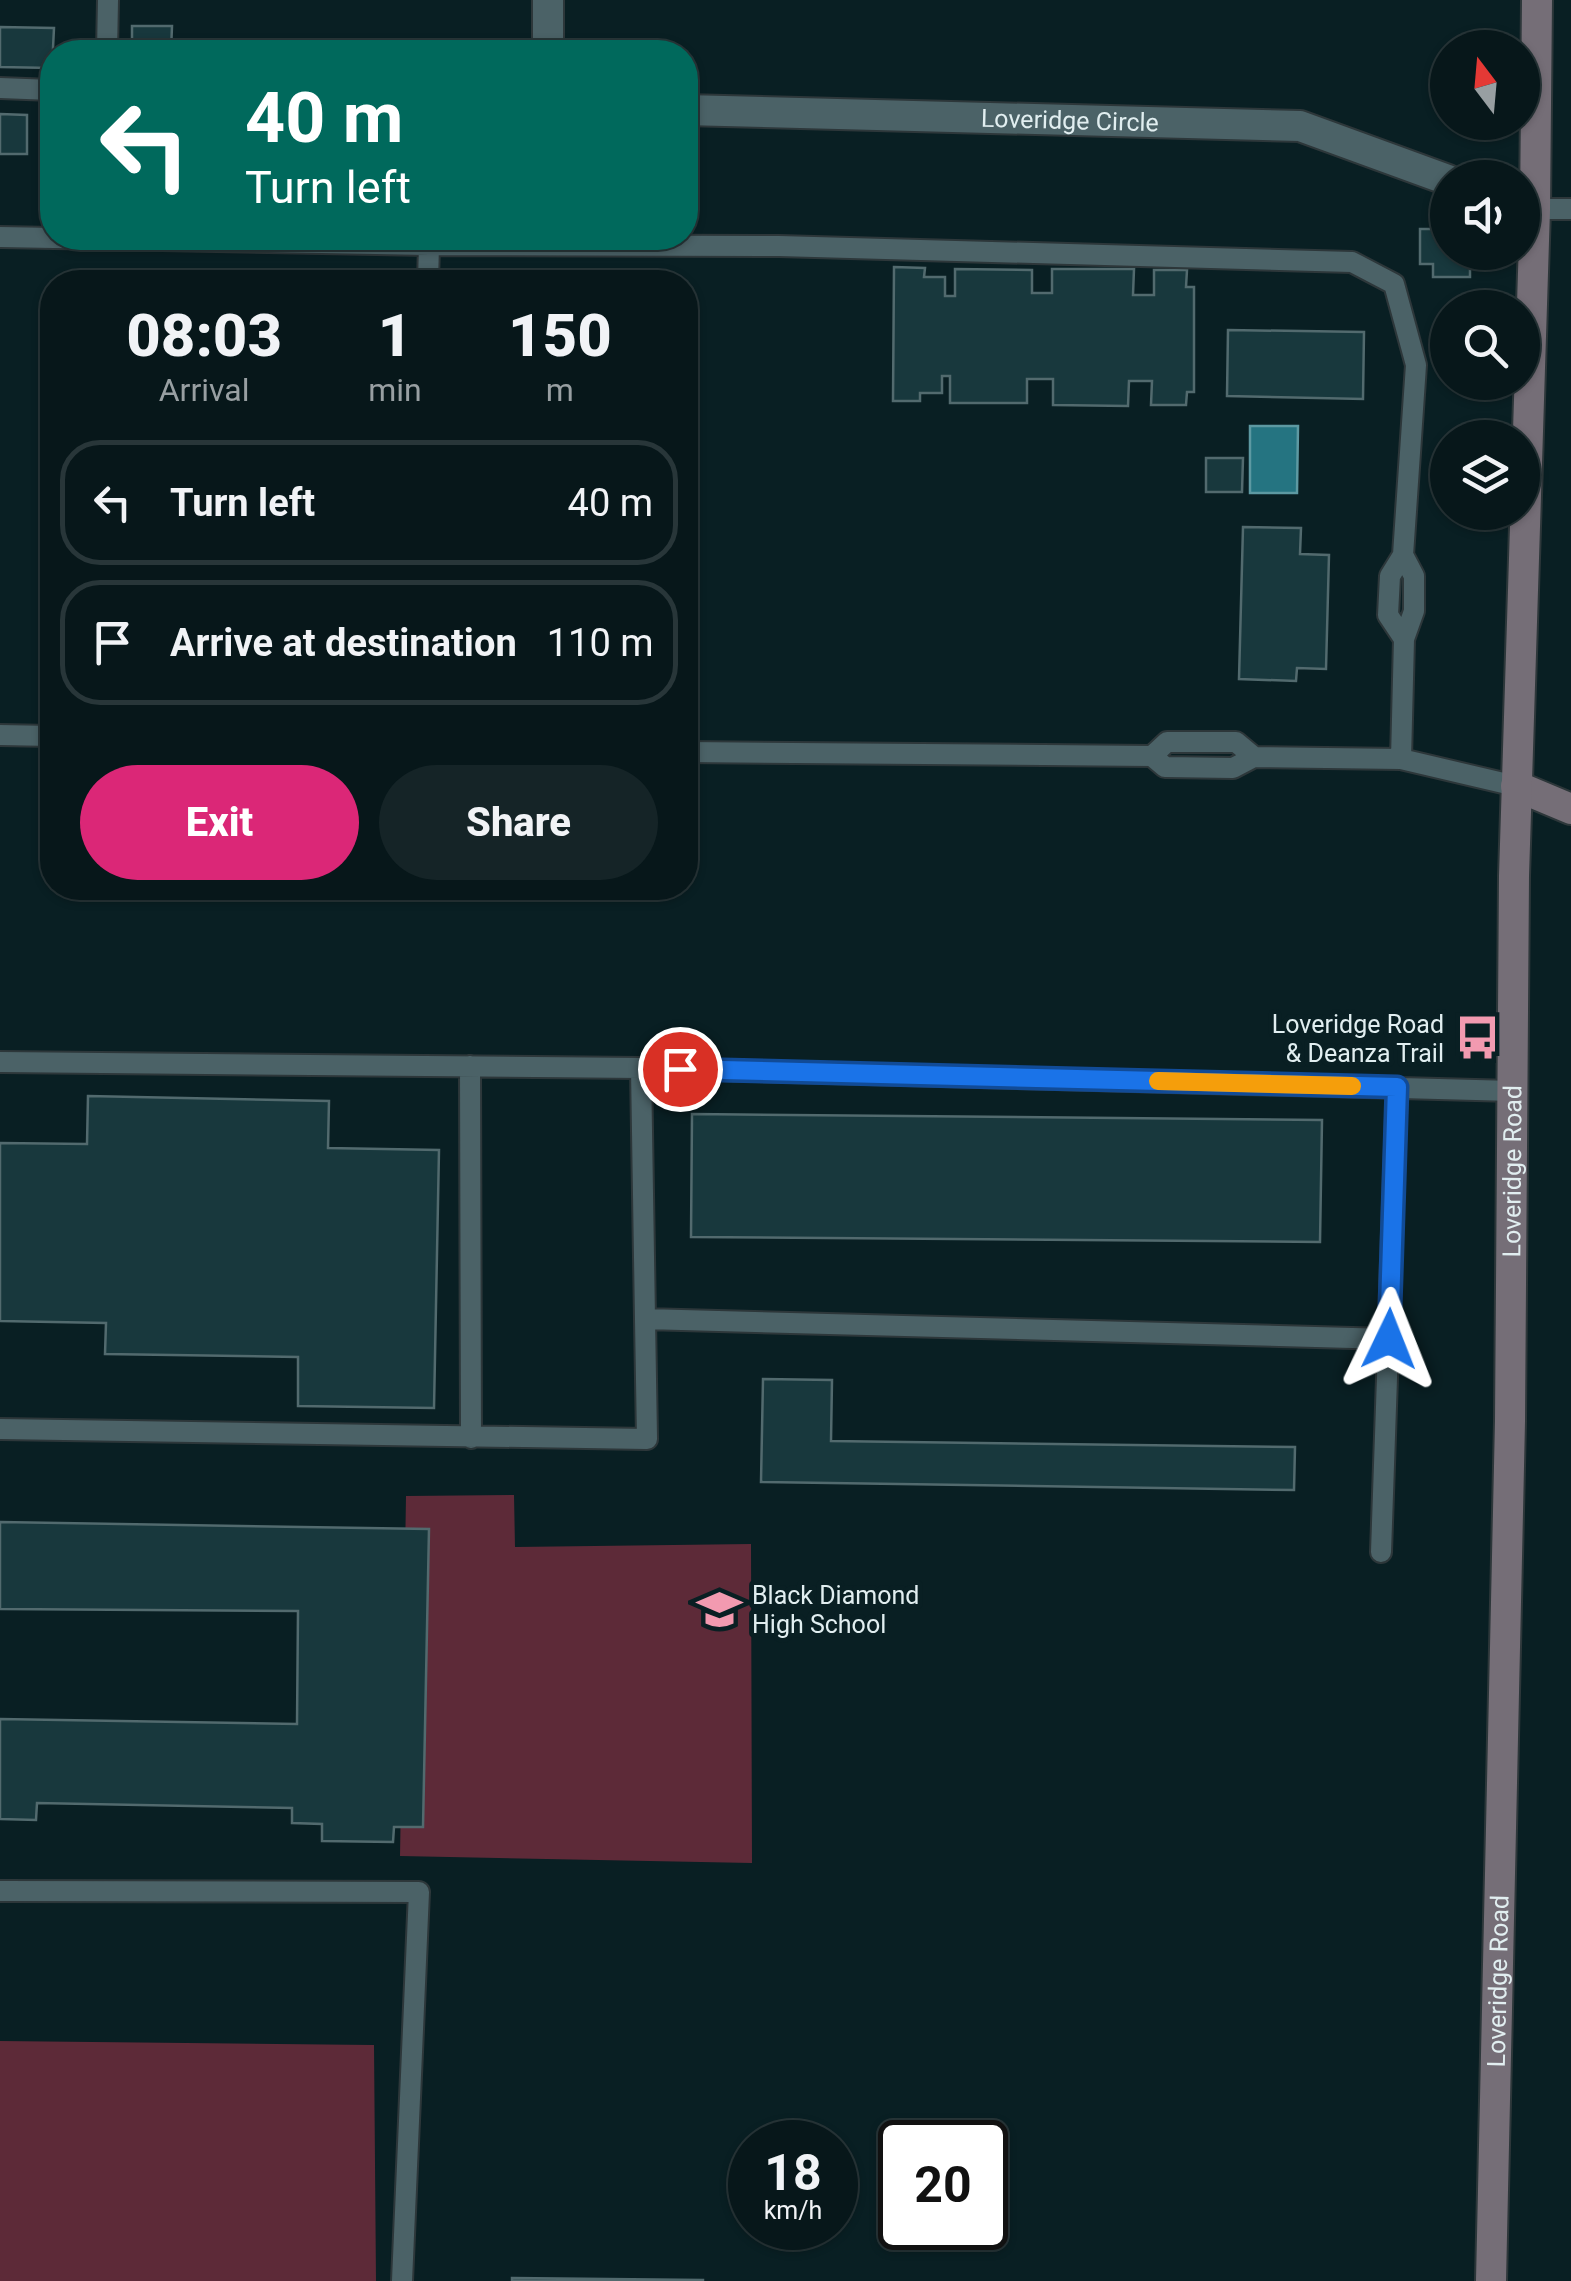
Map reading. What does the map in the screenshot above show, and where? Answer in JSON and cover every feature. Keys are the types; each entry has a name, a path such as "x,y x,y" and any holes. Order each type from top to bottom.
{"main road":[{"name":"Loveridge Road","path":"1531,160 1537,0"},
{"name":"Loveridge Road","path":"1491,2281 1510,1438 1516,786 1528,270"},
{"path":"1516,786 1571,809"}],"street":[{"path":"548,0 548,40"},
{"name":"Loveridge Circle","path":"698,110 1300,126 1430,174"}],"lane":[{"path":"107,40 108,0"},
{"path":"0,88 40,90"},
{"path":"1540,208 1571,209"},
{"path":"0,237 40,238"},
{"path":"698,246 1352,262 1394,284 1416,365 1403,555 1390,576 1388,615 1404,640 1401,759"},
{"path":"0,735 40,736"},
{"path":"698,752 1152,756 1167,742 1236,742 1254,758 1401,759 1516,786"},
{"path":"0,1062 640,1068 1513,1091"},
{"path":"470,1066 471,1438"},
{"path":"0,1429 647,1440 640,1068"},
{"path":"1381,1552 1397,1087"},
{"path":"645,1319 1389,1339"},
{"path":"0,1890 419,1892 402,2281"}],"shaded area":[{"path":"514,1495 515,1547 751,1544 752,1863 400,1856 406,1496"},
{"path":"0,2041 374,2045 376,2281 0,2281"}],"water":[{"path":"1250,426 1298,426 1297,493 1250,493"}],"building":[{"path":"132,26 172,26 171,40 132,40"},
{"path":"0,27 54,28 53,40 40,40 40,68 0,67"},
{"path":"0,114 27,115 27,154 0,154"},
{"path":"1420,229 1430,229 1430,264 1420,264"},
{"path":"894,267 925,268 924,277 945,277 945,296 955,296 955,269 1032,270 1032,293 1052,293 1052,269 1134,269 1133,295 1154,295 1154,270 1187,270 1186,287 1194,287 1194,392 1187,392 1186,405 1151,405 1152,381 1129,381 1128,406 1053,405 1053,379 1027,379 1027,403 950,403 950,376 942,376 942,393 920,393 920,401 893,401"},
{"path":"1433,270 1470,270 1470,277 1433,277"},
{"path":"1228,330 1364,332 1363,399 1227,396"},
{"path":"1206,458 1243,458 1242,492 1206,492"},
{"path":"1243,527 1301,528 1300,554 1329,555 1326,669 1297,668 1296,681 1239,679"},
{"path":"88,1096 329,1101 328,1148 439,1150 434,1408 298,1406 298,1357 105,1354 106,1323 0,1321 0,1143 87,1144"},
{"path":"692,1114 1322,1120 1320,1242 691,1237"},
{"path":"763,1379 832,1380 831,1441 1295,1447 1294,1490 761,1482"},
{"path":"0,1522 429,1529 423,1827 394,1827 393,1842 322,1841 322,1824 292,1823 292,1808 37,1803 36,1820 0,1819 0,1719 297,1724 298,1611 0,1609"},
{"path":"703,2280 703,2281 512,2281"}],"slow traffic":[{"path":"1158,1081 1352,1086"}],"place":[{"name":"Loveridge Road & Deanza Trail","path":"1477,1038"},
{"name":"Black Diamond High School","path":"719,1609"}],"route":[{"path":"680,1069 1397,1087 1389,1339"}]}
